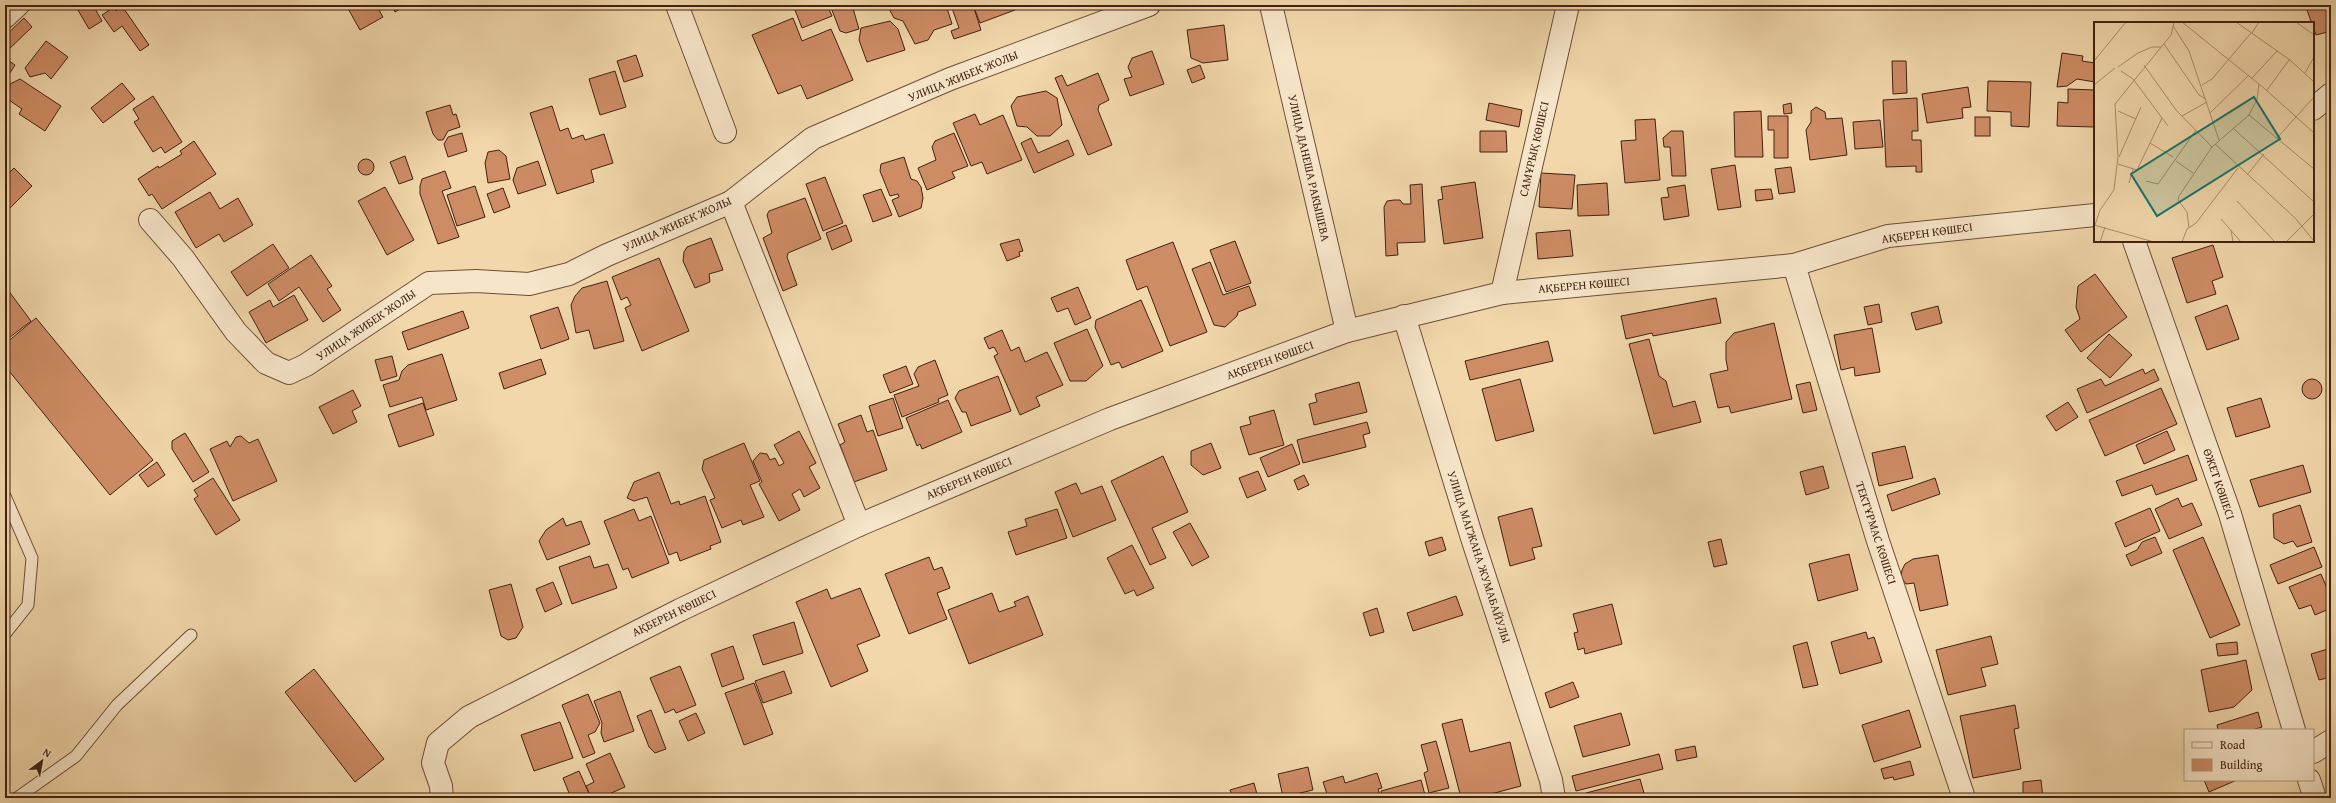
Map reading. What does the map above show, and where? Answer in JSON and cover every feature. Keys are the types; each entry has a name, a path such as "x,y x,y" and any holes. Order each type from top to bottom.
{"street":[{"path":"5,17 18,5"},
{"path":"677,5 725,132"},
{"name":"УЛИЦА ЖИБЕК ЖОЛЫ","path":"150,220 183,258 236,332 266,363 289,373 306,365 429,283 476,281 529,284 569,274 607,255 731,202 813,138 950,79 1149,5"},
{"name":"УЛИЦА ДАНЕША РАКЫШЕВА","path":"1271,5 1347,331"},
{"name":"САМҰРЫҚ КӨШЕСІ","path":"1502,293 1568,5"},
{"path":"2314,108 2331,94"},
{"path":"731,202 859,525"},
{"name":"АҚБЕРЕН КӨШЕСІ","path":"442,798 441,786 433,763 438,743 469,717 680,610 859,525 1110,419 1347,331 1502,293 1794,265 1888,236 2094,215"},
{"name":"ӨЖЕТ КӨШЕСІ","path":"2134,242 2230,514 2294,729"},
{"name":"ТЕКТҰРМАС КӨШЕСІ","path":"1794,265 1878,541 1964,798"},
{"name":"УЛИЦА МАГЖАНА ЖУМАБАЙУЛЫ","path":"1404,316 1472,538 1551,780 1554,798"},
{"path":"2314,751 2331,740"},
{"path":"2309,781 2315,798"}],"lane":[{"path":"5,496 32,558 28,605 5,634"},
{"path":"17,798 76,756 117,705 192,635"}],"building":[{"path":"75,5 93,5 102,21 89,29"},
{"path":"346,5 376,5 383,17 360,30"},
{"path":"392,5 407,5 395,12"},
{"path":"793,5 827,5 832,16 802,28"},
{"path":"830,5 852,5 859,29 846,33 840,31"},
{"path":"887,5 946,5 952,24 934,30 928,40 915,44 903,21 894,18"},
{"path":"951,5 973,5 981,30 954,39 951,31 959,28"},
{"path":"973,5 1014,5 1015,10 980,23"},
{"path":"2321,5 2331,5 2331,31 2316,35 2314,22 2311,22 2307,10"},
{"path":"122,6 149,45 140,51 122,26 114,32 102,15 114,7 116,11"},
{"path":"24,18 32,27 5,53 5,36"},
{"path":"793,18 802,41 831,29 853,80 807,99 801,85 778,94 752,35"},
{"path":"890,21 898,29 905,50 867,62 859,40 861,28"},
{"path":"1224,25 1228,60 1203,63 1191,58 1187,30"},
{"path":"46,41 68,57 51,79 45,73 30,77 25,68"},
{"path":"1152,51 1164,84 1130,96 1124,79 1132,77 1128,67 1132,58"},
{"path":"2062,53 2083,56 2082,61 2094,63 2094,82 2077,79 2067,86 2057,87"},
{"path":"636,55 643,76 624,82 617,61"},
{"path":"5,58 15,65 6,79 5,78"},
{"path":"1892,61 1906,61 1907,93 1893,94"},
{"path":"1200,65 1205,78 1192,83 1187,70"},
{"path":"615,71 626,107 600,115 589,79"},
{"path":"1098,73 1109,100 1099,105 1098,110 1112,145 1088,155 1055,78 1062,75 1067,86"},
{"path":"20,79 61,106 45,131 19,114 22,109 9,100 10,84"},
{"path":"1988,81 2031,82 2029,127 2011,126 2011,112 1987,111"},
{"path":"122,83 135,99 103,123 91,108"},
{"path":"1968,87 1971,107 1962,108 1963,118 1927,123 1922,94"},
{"path":"2068,89 2094,90 2094,127 2057,126 2058,102 2068,103"},
{"path":"1046,91 1057,98 1062,125 1050,136 1037,136 1027,127 1017,126 1011,106 1017,97"},
{"path":"153,96 182,142 165,153 161,147 153,152 134,122 139,119 133,109"},
{"path":"1917,98 1918,131 1912,131 1912,140 1921,140 1922,172 1916,172 1916,166 1886,167 1883,100"},
{"path":"1489,103 1522,110 1519,127 1486,120"},
{"path":"1791,103 1792,113 1784,114 1783,105"},
{"path":"450,105 453,115 456,114 460,127 448,131 443,140 438,140 433,134 426,112"},
{"path":"552,106 560,131 568,128 572,139 583,135 585,140 604,134 613,163 591,170 594,182 557,194 530,113"},
{"path":"1816,107 1825,112 1826,119 1842,118 1847,155 1810,160 1806,130 1811,122 1811,111"},
{"path":"1761,111 1763,157 1735,157 1734,112"},
{"path":"975,114 980,125 1003,115 1022,160 987,174 982,162 971,166 953,123"},
{"path":"1768,116 1788,116 1788,158 1774,158 1774,130 1768,130"},
{"path":"1975,117 1990,117 1990,136 1975,136"},
{"path":"1655,119 1660,180 1625,183 1621,141 1636,140 1635,120"},
{"path":"1880,120 1883,147 1855,149 1853,122"},
{"path":"1480,131 1506,131 1507,152 1480,152"},
{"path":"1671,131 1683,131 1686,176 1672,176 1670,147 1664,147 1663,138"},
{"path":"462,133 467,151 448,157 444,144 448,137"},
{"path":"954,133 968,166 952,172 955,178 927,190 918,168 936,160 932,147 935,141"},
{"path":"1031,138 1038,153 1068,140 1074,155 1034,173 1021,143"},
{"path":"194,141 216,174 162,209 152,194 149,196 138,179 158,166 159,168 182,154 180,151"},
{"path":"499,150 506,156 510,179 488,183 485,163 488,152"},
{"path":"405,156 413,179 399,184 390,162"},
{"path":"904,157 911,179 917,181 921,187 923,198 921,208 899,217 892,200 899,197 898,194 890,196 880,171 881,164"},
{"path":"366,159 372,161 374,167 372,173 366,175 360,173 358,167 360,161"},
{"path":"538,161 546,185 518,194 513,180 517,168"},
{"path":"1735,165 1741,207 1718,210 1711,169"},
{"path":"1791,167 1795,192 1779,194 1775,169"},
{"path":"14,168 32,186 5,213 5,177"},
{"path":"445,171 451,188 442,191 459,237 438,244 420,194 420,186 422,179"},
{"path":"1541,173 1575,175 1572,209 1539,207"},
{"path":"825,177 843,223 823,231 806,184"},
{"path":"1475,182 1483,238 1444,244 1438,200 1443,199 1441,187"},
{"path":"1607,183 1609,215 1578,216 1577,185"},
{"path":"1422,184 1425,242 1397,243 1398,255 1386,256 1384,207 1387,201 1400,200 1403,204 1411,204 1410,185"},
{"path":"1685,185 1689,216 1664,220 1661,198 1669,197 1667,188"},
{"path":"475,186 485,217 457,226 447,195"},
{"path":"385,187 414,240 387,255 358,201"},
{"path":"503,188 510,207 494,213 487,194"},
{"path":"881,189 892,215 873,222 863,195"},
{"path":"1771,189 1773,199 1756,201 1755,190"},
{"path":"210,192 220,209 238,198 253,225 224,242 219,234 196,248 175,212"},
{"path":"805,198 821,239 788,253 787,257 797,285 783,291 763,238 772,233 767,215 769,211"},
{"path":"846,225 852,241 832,250 826,233"},
{"path":"1570,230 1573,256 1538,259 1536,233"},
{"path":"711,238 723,270 709,274 710,282 695,288 683,261 684,252 687,247"},
{"path":"1019,239 1023,251 1019,252 1020,256 1007,261 1000,244"},
{"path":"1235,241 1251,283 1226,292 1210,250"},
{"path":"1173,242 1207,332 1170,346 1147,286 1137,290 1126,260"},
{"path":"273,244 289,268 247,296 231,272"},
{"path":"2213,245 2223,277 2212,281 2216,294 2187,303 2172,258"},
{"path":"311,255 332,286 327,289 341,310 323,322 299,287 279,301 268,284"},
{"path":"659,258 689,331 642,351 625,308 631,305 627,297 621,300 612,277"},
{"path":"1210,262 1223,295 1249,286 1256,305 1238,312 1237,316 1225,327 1214,325 1192,269"},
{"path":"2095,274 2127,317 2081,352 2065,330 2080,319 2076,307 2078,286"},
{"path":"607,281 624,341 594,349 589,330 576,333 571,305 575,296 582,288"},
{"path":"5,286 31,321 5,341"},
{"path":"1078,287 1091,318 1075,325 1068,308 1057,312 1051,298"},
{"path":"294,295 308,320 266,343 249,312 270,300 273,307"},
{"path":"1716,298 1721,323 1653,336 1652,333 1626,339 1621,316"},
{"path":"1141,300 1163,351 1122,368 1119,362 1111,365 1095,327 1096,320"},
{"path":"1879,304 1882,322 1868,325 1864,307"},
{"path":"2227,305 2239,339 2207,350 2195,317"},
{"path":"1938,306 1942,323 1916,330 1911,313"},
{"path":"558,307 569,339 541,349 530,316"},
{"path":"463,311 469,328 408,350 402,332"},
{"path":"36,318 153,460 110,495 5,366 5,344"},
{"path":"1774,323 1792,399 1731,413 1729,406 1718,408 1710,374 1728,370 1726,360 1726,342 1734,333"},
{"path":"1872,328 1880,372 1855,376 1854,367 1841,370 1834,335"},
{"path":"1087,329 1103,366 1086,381 1070,381 1054,343"},
{"path":"1002,330 1011,351 1019,347 1025,362 1047,352 1063,385 1036,397 1040,406 1020,415 994,356 998,354 994,347 989,349 984,338"},
{"path":"2109,334 2132,355 2110,378 2087,358"},
{"path":"1649,339 1659,376 1666,381 1673,407 1695,401 1701,422 1654,434 1629,344"},
{"path":"1548,341 1553,361 1470,380 1465,361"},
{"path":"442,354 457,400 426,410 422,397 390,407 383,385 399,380 402,371 408,365"},
{"path":"392,356 397,376 381,381 375,360"},
{"path":"541,359 546,374 504,389 499,373"},
{"path":"935,360 948,395 938,399 939,402 902,417 894,395 919,386 914,374 918,367"},
{"path":"906,366 913,384 890,393 883,375"},
{"path":"2143,369 2145,374 2154,369 2159,380 2087,413 2077,389 2101,379 2105,386"},
{"path":"998,376 1011,411 971,426 966,412 962,412 955,398 959,391"},
{"path":"1520,379 1534,431 1496,441 1482,389"},
{"path":"2308,379 2316,379 2322,385 2322,393 2316,399 2308,399 2302,393 2302,385"},
{"path":"1359,382 1367,412 1314,425 1309,404 1317,402 1315,394"},
{"path":"1810,382 1817,410 1803,413 1796,385"},
{"path":"2161,388 2177,424 2105,456 2089,420"},
{"path":"353,390 361,406 352,411 357,422 333,434 319,407"},
{"path":"893,398 903,428 878,436 869,406"},
{"path":"2261,398 2270,427 2236,437 2227,408"},
{"path":"948,400 962,432 922,449 920,444 917,446 906,418"},
{"path":"2068,402 2078,417 2056,431 2046,416"},
{"path":"423,403 434,435 399,447 388,415"},
{"path":"1274,410 1284,445 1249,455 1240,427 1251,424 1249,417"},
{"path":"861,415 867,432 873,430 887,470 854,482 840,445 845,442 838,424"},
{"path":"1367,422 1370,433 1363,435 1366,447 1303,463 1297,440"},
{"path":"799,431 816,463 809,467 820,488 804,497 800,489 792,494 800,510 779,521 759,484 762,482 753,461 760,453 767,454 770,460 775,458 779,466 784,463 774,445"},
{"path":"2167,431 2175,450 2144,464 2136,445"},
{"path":"185,433 209,472 193,482 172,449 172,441"},
{"path":"241,436 249,443 258,439 277,481 233,501 210,449 227,441 230,447 236,437"},
{"path":"744,443 760,481 750,485 764,517 743,525 741,520 722,528 710,500 715,498 702,469 704,460"},
{"path":"1211,443 1221,468 1203,475 1191,465 1191,451"},
{"path":"1292,444 1300,464 1268,477 1260,458"},
{"path":"1905,446 1913,478 1879,486 1872,453"},
{"path":"2188,455 2197,480 2156,495 2152,485 2122,496 2116,481"},
{"path":"1163,456 1188,512 1152,528 1166,558 1150,565 1111,481"},
{"path":"157,462 165,475 148,487 139,475"},
{"path":"2303,465 2311,492 2259,507 2250,480"},
{"path":"1823,466 1829,488 1806,495 1800,472"},
{"path":"1258,471 1266,490 1247,498 1239,478"},
{"path":"659,472 671,504 679,501 680,505 705,496 721,542 710,546 711,549 680,561 677,552 669,555 647,497 634,501 627,498 634,482"},
{"path":"1304,475 1309,485 1298,490 1294,480"},
{"path":"213,478 240,520 216,535 194,499 198,496 194,490"},
{"path":"1935,478 1940,494 1892,511 1887,495"},
{"path":"1076,483 1081,494 1102,486 1116,520 1073,537 1055,492"},
{"path":"2178,498 2182,507 2192,503 2202,525 2169,539 2155,509"},
{"path":"2300,505 2312,542 2297,547 2293,541 2284,544 2274,538 2273,514"},
{"path":"1532,508 1542,546 1532,548 1535,559 1510,566 1498,517"},
{"path":"2150,508 2160,531 2125,547 2115,523"},
{"path":"634,509 639,521 651,516 669,563 632,578 628,568 623,570 604,521"},
{"path":"1057,509 1067,538 1016,555 1008,532 1027,526 1025,519"},
{"path":"563,518 566,526 581,521 590,544 547,560 539,541 546,530"},
{"path":"1190,523 1209,557 1192,566 1173,532"},
{"path":"1442,537 1446,550 1429,556 1425,542"},
{"path":"2155,537 2162,553 2131,566 2126,555 2137,550 2142,542"},
{"path":"2203,537 2240,625 2210,638 2173,550"},
{"path":"1721,539 1727,564 1714,567 1708,542"},
{"path":"1132,545 1154,588 1137,596 1134,590 1125,594 1107,558"},
{"path":"2314,547 2322,567 2278,584 2270,565"},
{"path":"1849,554 1858,590 1818,601 1809,564"},
{"path":"1938,555 1948,605 1920,611 1914,583 1906,584 1901,577 1902,570 1905,564 1913,559"},
{"path":"590,556 594,568 608,564 617,588 572,604 559,567"},
{"path":"929,557 934,570 942,567 950,588 937,593 947,619 909,634 885,574"},
{"path":"2321,574 2331,598 2331,608 2315,615 2311,605 2299,609 2289,587"},
{"path":"553,582 562,604 545,612 536,589"},
{"path":"511,584 523,627 516,638 508,640 501,636 489,590"},
{"path":"860,588 880,636 857,645 868,671 831,687 796,602 827,589 831,599"},
{"path":"992,593 999,612 1016,606 1014,602 1028,596 1043,635 969,664 948,610"},
{"path":"1456,596 1463,615 1413,631 1407,613"},
{"path":"1612,604 1622,644 1585,654 1584,648 1578,650 1574,633 1578,632 1573,614"},
{"path":"1377,608 1384,632 1370,636 1363,613"},
{"path":"794,622 803,653 763,665 753,635"},
{"path":"1866,632 1868,639 1874,637 1882,662 1840,674 1831,642"},
{"path":"1991,636 1998,664 1981,668 1986,686 1948,695 1936,650"},
{"path":"1807,642 1818,685 1803,688 1793,646"},
{"path":"2237,642 2238,654 2218,656 2216,644"},
{"path":"733,646 744,679 722,687 711,654"},
{"path":"2331,648 2331,677 2319,680 2311,654"},
{"path":"2246,660 2252,690 2234,707 2209,712 2201,670"},
{"path":"680,666 696,705 676,713 674,709 665,713 650,678"},
{"path":"314,669 384,759 355,782 285,692"},
{"path":"784,671 792,693 763,703 755,681"},
{"path":"1573,682 1579,697 1550,708 1545,693"},
{"path":"754,683 773,734 744,745 725,693"},
{"path":"620,691 634,731 604,742 601,733 602,723 594,701"},
{"path":"588,694 600,723 595,732 588,735 595,753 583,758 562,705"},
{"path":"2015,705 2019,728 2014,729 2021,769 1973,778 1960,716"},
{"path":"651,710 666,749 655,753 649,747 637,716"},
{"path":"1909,710 1921,747 1874,762 1862,725"},
{"path":"2258,712 2262,727 2255,729 2218,729 2217,725"},
{"path":"696,713 705,733 688,741 679,721"},
{"path":"1621,713 1630,745 1583,757 1574,726"},
{"path":"1462,719 1470,752 1510,742 1521,786 1487,795 1488,798 1461,798 1442,724"},
{"path":"560,722 573,758 534,771 521,735"},
{"path":"1436,741 1449,788 1429,793 1424,773 1428,771 1421,745"},
{"path":"1695,746 1697,757 1677,761 1675,750"},
{"path":"610,753 625,787 600,798 591,798 586,786 594,782 586,764"},
{"path":"1659,754 1663,769 1576,791 1572,776"},
{"path":"1910,761 1914,775 1894,780 1893,777 1884,779 1881,769"},
{"path":"1308,767 1313,790 1283,797 1278,774"},
{"path":"579,771 591,798 571,798 563,778"},
{"path":"1377,773 1382,788 1378,789 1381,798 1326,798 1328,797 1323,782 1343,776 1345,783"},
{"path":"1640,779 1644,793 1635,795 1635,798 1587,798 1586,793"},
{"path":"1421,780 1425,795 1421,796 1421,798 1383,798 1381,791"},
{"path":"2041,780 2043,798 2023,798 2023,782"},
{"path":"2204,781 2235,781 2209,792"},
{"path":"1254,783 1258,798 1233,798 1230,790"}]}
